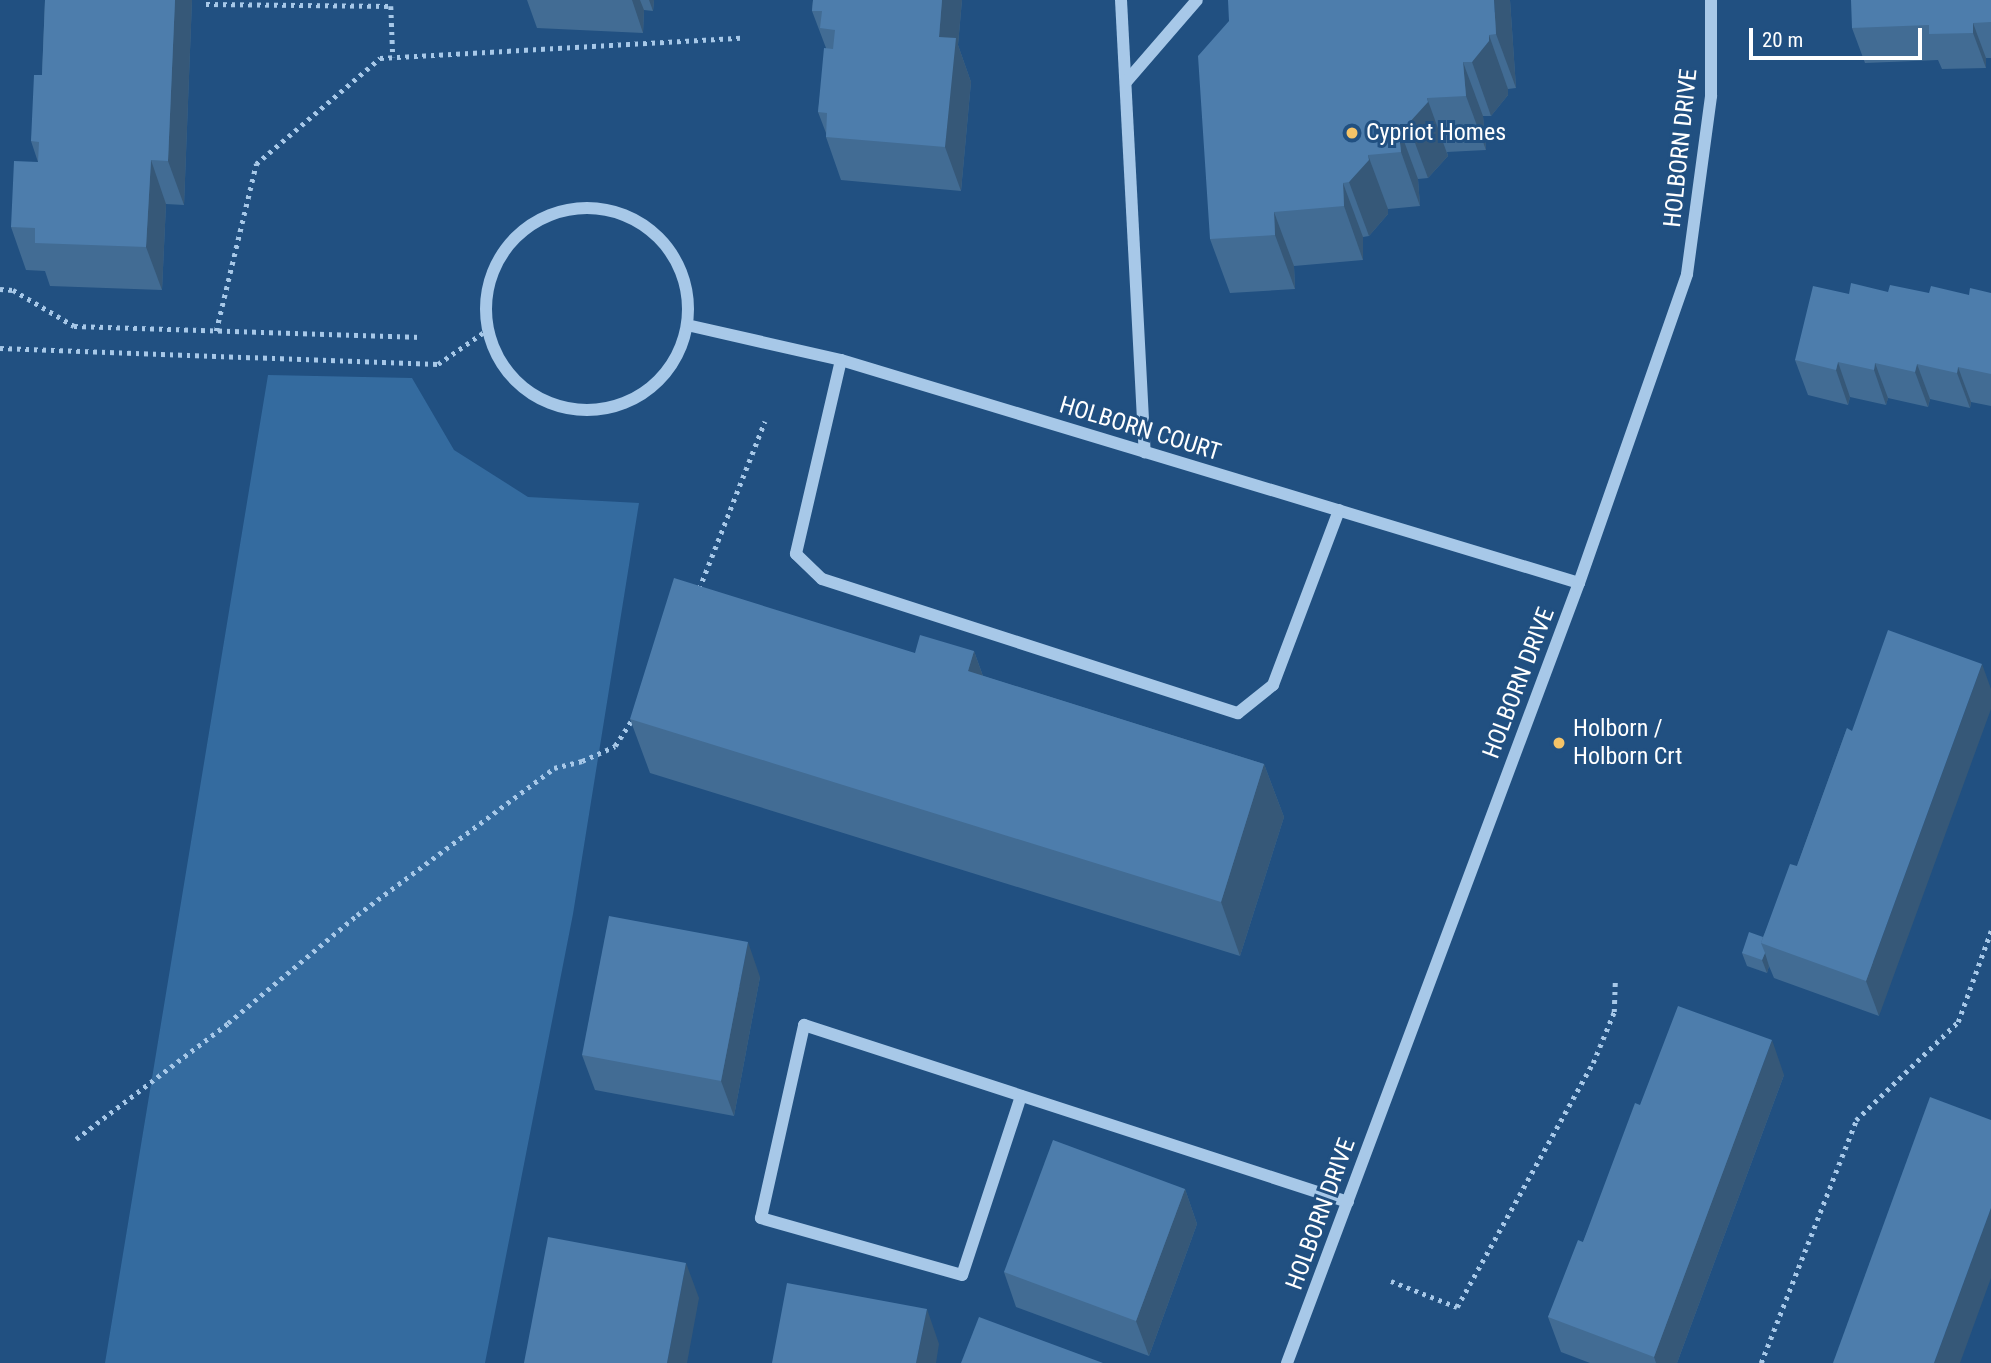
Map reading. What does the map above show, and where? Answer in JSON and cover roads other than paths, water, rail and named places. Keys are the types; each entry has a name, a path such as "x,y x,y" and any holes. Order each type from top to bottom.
{"street":[{"path":"1121,0 1145,452"},
{"path":"1126,82 1197,0"},
{"name":"HOLBORN DRIVE","path":"1287,1363 1578,583 1687,274 1711,96 1711,0"},
{"path":"576,208 611,210 641,223 667,246 687,289 687,325 677,357 655,385 613,408 577,411 556,407 525,391 501,365 487,330 487,287 507,245 533,222 576,208"},
{"name":"HOLBORN COURT","path":"687,325 841,360 1578,583"},
{"path":"841,360 796,554 822,579 1238,713 1273,685 1339,510"},
{"path":"1021,1096 962,1275 761,1218 804,1025 1348,1202"}],"place":[{"name":"Cypriot Homes","path":"1352,133"},
{"name":"Holborn / Holborn Crt","path":"1559,743"}]}
